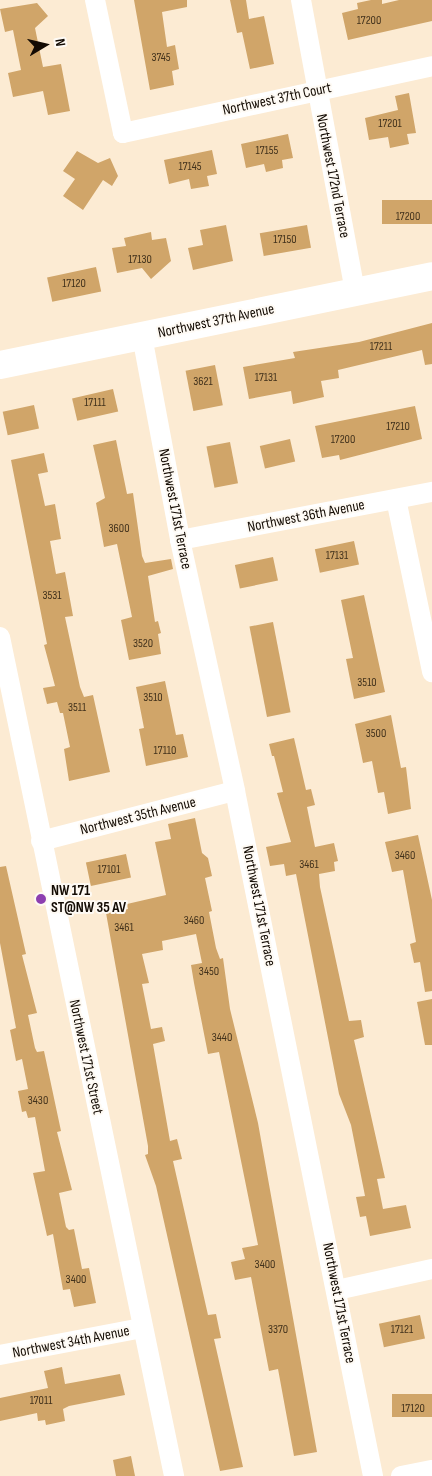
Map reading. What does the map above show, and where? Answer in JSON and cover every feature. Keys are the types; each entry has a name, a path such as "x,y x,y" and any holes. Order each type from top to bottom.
{"main road":[{"name":"Northwest 37th Avenue","path":"0,365 432,276"}],"street":[{"name":"Northwest 37th Court","path":"95,0 123,133 432,66"},
{"name":"Northwest 172nd Terrace","path":"301,0 355,292"},
{"name":"Northwest 171st Terrace","path":"142,336 180,540 236,791 373,1476"},
{"name":"Northwest 36th Avenue","path":"180,540 432,492"},
{"path":"396,499 432,672"},
{"name":"Northwest 171st Street","path":"0,637 40,841 174,1476"},
{"name":"Northwest 35th Avenue","path":"40,841 236,791"},
{"path":"337,1290 432,1268"},
{"name":"Northwest 34th Avenue","path":"0,1355 142,1328"},
{"path":"401,1476 432,1470"}],"building":[{"path":"134,0 187,0 187,7 162,12 167,47 175,45 179,69 172,71 174,85 150,90"},
{"path":"230,0 246,0 249,19 264,16 274,64 250,69 242,32 237,33"},
{"path":"382,0 382,4 399,0 432,0 432,21 348,40 342,13 358,9 357,3"},
{"path":"37,3 48,16 35,28 43,67 61,64 70,111 48,115 43,91 13,97 8,73 21,70 13,30 5,32 0,9"},
{"path":"409,93 416,133 407,134 409,144 390,148 388,137 369,140 365,118 398,110 395,96"},
{"path":"288,134 293,158 282,160 283,168 266,172 264,164 246,168 241,144"},
{"path":"212,150 217,174 207,176 209,186 191,189 189,179 169,184 164,160"},
{"path":"77,151 98,163 110,158 118,176 112,186 103,180 83,210 63,196 75,179 63,171"},
{"path":"382,200 432,200 432,224 382,224"},
{"path":"226,225 233,261 193,270 188,248 203,245 200,230"},
{"path":"307,225 311,248 264,256 260,233"},
{"path":"151,232 152,240 166,238 171,261 151,279 142,268 117,273 112,248 126,246 124,238"},
{"path":"96,267 101,291 52,302 47,277"},
{"path":"432,323 432,364 425,365 422,350 338,370 339,378 321,381 324,397 293,404 291,391 249,399 243,367 295,358 293,352 359,342"},
{"path":"215,365 223,405 193,411 186,371"},
{"path":"113,389 118,411 77,421 72,398"},
{"path":"34,405 39,428 8,435 3,412"},
{"path":"415,406 422,439 340,460 339,455 322,458 315,426"},
{"path":"290,439 295,461 265,468 260,446"},
{"path":"116,440 127,494 133,493 142,556 145,563 171,559 173,569 148,576 155,622 158,621 161,633 158,634 161,654 129,660 121,620 132,617 117,544 104,547 96,503 105,498 93,445"},
{"path":"230,442 238,483 214,488 206,447"},
{"path":"44,453 48,472 38,474 45,506 55,504 61,539 50,541 56,574 65,572 73,616 65,617 80,687 84,697 93,695 110,772 69,781 64,749 70,747 63,713 60,713 57,702 47,704 43,688 55,686 44,645 47,644 11,460"},
{"path":"354,541 359,564 320,573 315,549"},
{"path":"273,557 278,580 240,589 235,565"},
{"path":"364,595 385,692 354,699 346,659 353,658 341,600"},
{"path":"273,622 291,712 267,717 249,627"},
{"path":"165,681 176,735 183,734 188,757 146,766 139,729 144,728 136,687"},
{"path":"391,715 401,768 406,767 411,809 388,814 384,792 378,793 372,761 363,763 355,724"},
{"path":"294,738 306,790 311,789 315,805 307,807 315,847 334,843 338,861 334,862 335,871 319,874 320,887 349,1021 361,1020 364,1037 354,1040 385,1178 377,1179 383,1209 406,1205 411,1228 370,1236 366,1216 360,1217 356,1197 365,1196 351,1125 339,1094 296,874 286,876 284,864 270,866 266,847 291,842 277,793 283,792 269,744"},
{"path":"195,818 202,853 208,858 212,876 205,878 212,911 209,912 216,948 220,959 223,958 230,1009 258,1123 317,1452 294,1456 278,1369 269,1371 251,1277 235,1280 231,1262 245,1259 242,1248 258,1245 219,1052 208,1054 191,965 202,963 196,934 162,941 163,950 142,954 149,983 142,984 151,1029 162,1027 165,1041 153,1044 170,1141 177,1139 182,1159 173,1161 208,1315 216,1314 221,1338 214,1339 243,1467 220,1471 156,1186 145,1155 148,1154 148,1146 106,913 128,909 127,904 166,895 155,842 171,839 168,824"},
{"path":"418,835 432,900 432,991 425,992 420,962 414,963 410,944 416,942 403,870 392,872 385,842"},
{"path":"126,854 131,877 91,886 86,863"},
{"path":"6,866 26,954 22,955 37,1013 28,1015 35,1048 37,1052 44,1051 61,1131 57,1132 72,1190 59,1193 66,1227 69,1230 74,1229 82,1269 89,1268 96,1303 74,1307 70,1289 63,1290 53,1234 47,1236 33,1173 45,1171 35,1117 28,1118 26,1111 22,1112 18,1091 28,1089 22,1059 16,1061 10,1030 16,1028 0,943 0,867"},
{"path":"432,999 432,1045 425,1045 417,1002"},
{"path":"420,1315 425,1338 384,1347 379,1324"},
{"path":"62,1367 65,1384 120,1374 125,1395 69,1406 63,1409 65,1421 46,1425 45,1420 38,1421 37,1413 0,1421 0,1398 48,1388 44,1371"},
{"path":"392,1394 432,1394 432,1417 392,1417"},
{"path":"131,1456 135,1476 116,1476 113,1460"}],"place":[{"name":"NW 171 ST@NW 35 AV","path":"41,899"}]}
